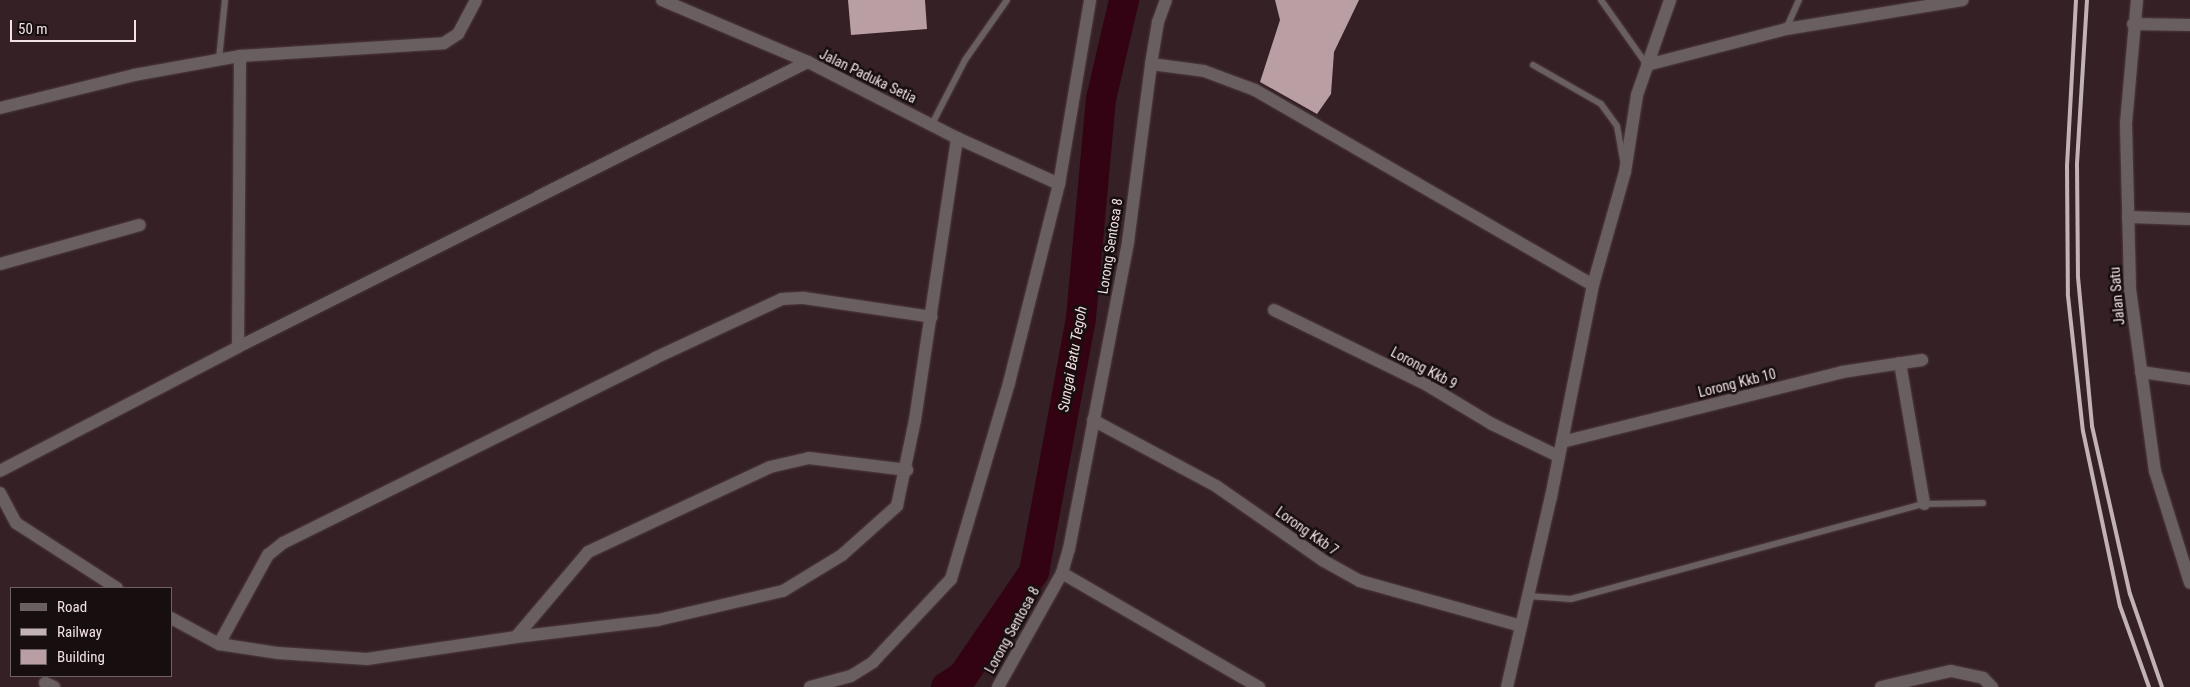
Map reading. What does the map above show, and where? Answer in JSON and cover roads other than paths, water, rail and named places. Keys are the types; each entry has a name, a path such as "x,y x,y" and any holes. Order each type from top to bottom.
{"street":[{"path":"0,108 134,75 240,56 444,43 458,34 476,0"},
{"name":"Jalan Paduka Setia","path":"662,0 808,62 957,138 1058,184"},
{"path":"810,687 851,676 874,662 952,578 1009,383 1058,184 1090,0"},
{"name":"Lorong Sentosa 8","path":"998,687 1062,573 1069,548 1128,242 1151,64 1158,22 1166,0"},
{"path":"1507,687 1562,442 1593,285 1625,172 1637,95 1670,0"},
{"path":"1647,65 1786,29 1964,0"},
{"name":"Jalan Satu","path":"2137,0 2133,24 2126,124 2130,289 2155,471 2190,584"},
{"path":"2133,24 2190,25"},
{"path":"238,347 240,56"},
{"path":"0,471 238,347 808,62"},
{"path":"1151,64 1204,71 1255,90 1593,285"},
{"path":"172,619 219,644 278,653 367,659 516,637 658,620 783,591 842,555 898,506 907,470 932,317 957,138"},
{"path":"2128,217 2190,219"},
{"path":"0,264 140,225"},
{"path":"219,644 268,555 283,543 655,358 764,308 782,300 804,298 932,317"},
{"name":"Lorong Kkb 9","path":"1274,310 1427,385 1492,424 1558,456"},
{"name":"Lorong Kkb 10","path":"1562,442 1842,372 1922,360"},
{"path":"1900,363 1924,504"},
{"path":"2141,372 2190,379"},
{"name":"Lorong Kkb 7","path":"1093,420 1216,486 1353,578 1521,626"},
{"path":"516,637 588,552 770,467 808,458 907,470"},
{"path":"0,493 16,522 115,587"},
{"path":"1062,573 1259,687"},
{"path":"1881,687 1952,671 1983,678 1992,687"}],"lane":[{"path":"220,59 226,0"},
{"path":"932,124 965,60 1007,0"},
{"path":"1601,0 1647,65"},
{"path":"1786,29 1799,0"},
{"path":"1533,65 1600,104 1617,126 1625,172"},
{"path":"1528,596 1571,599 1924,504 1983,503"}],"waterway":[{"name":"Sungai Batu Tegoh","path":"946,687 963,676 1034,572 1081,318 1101,99 1124,0"}],"railway":[{"path":"2076,0 2067,165 2068,296 2083,431 2120,606 2149,687"},
{"path":"2087,0 2077,164 2078,277 2092,426 2130,594 2162,687"}]}
